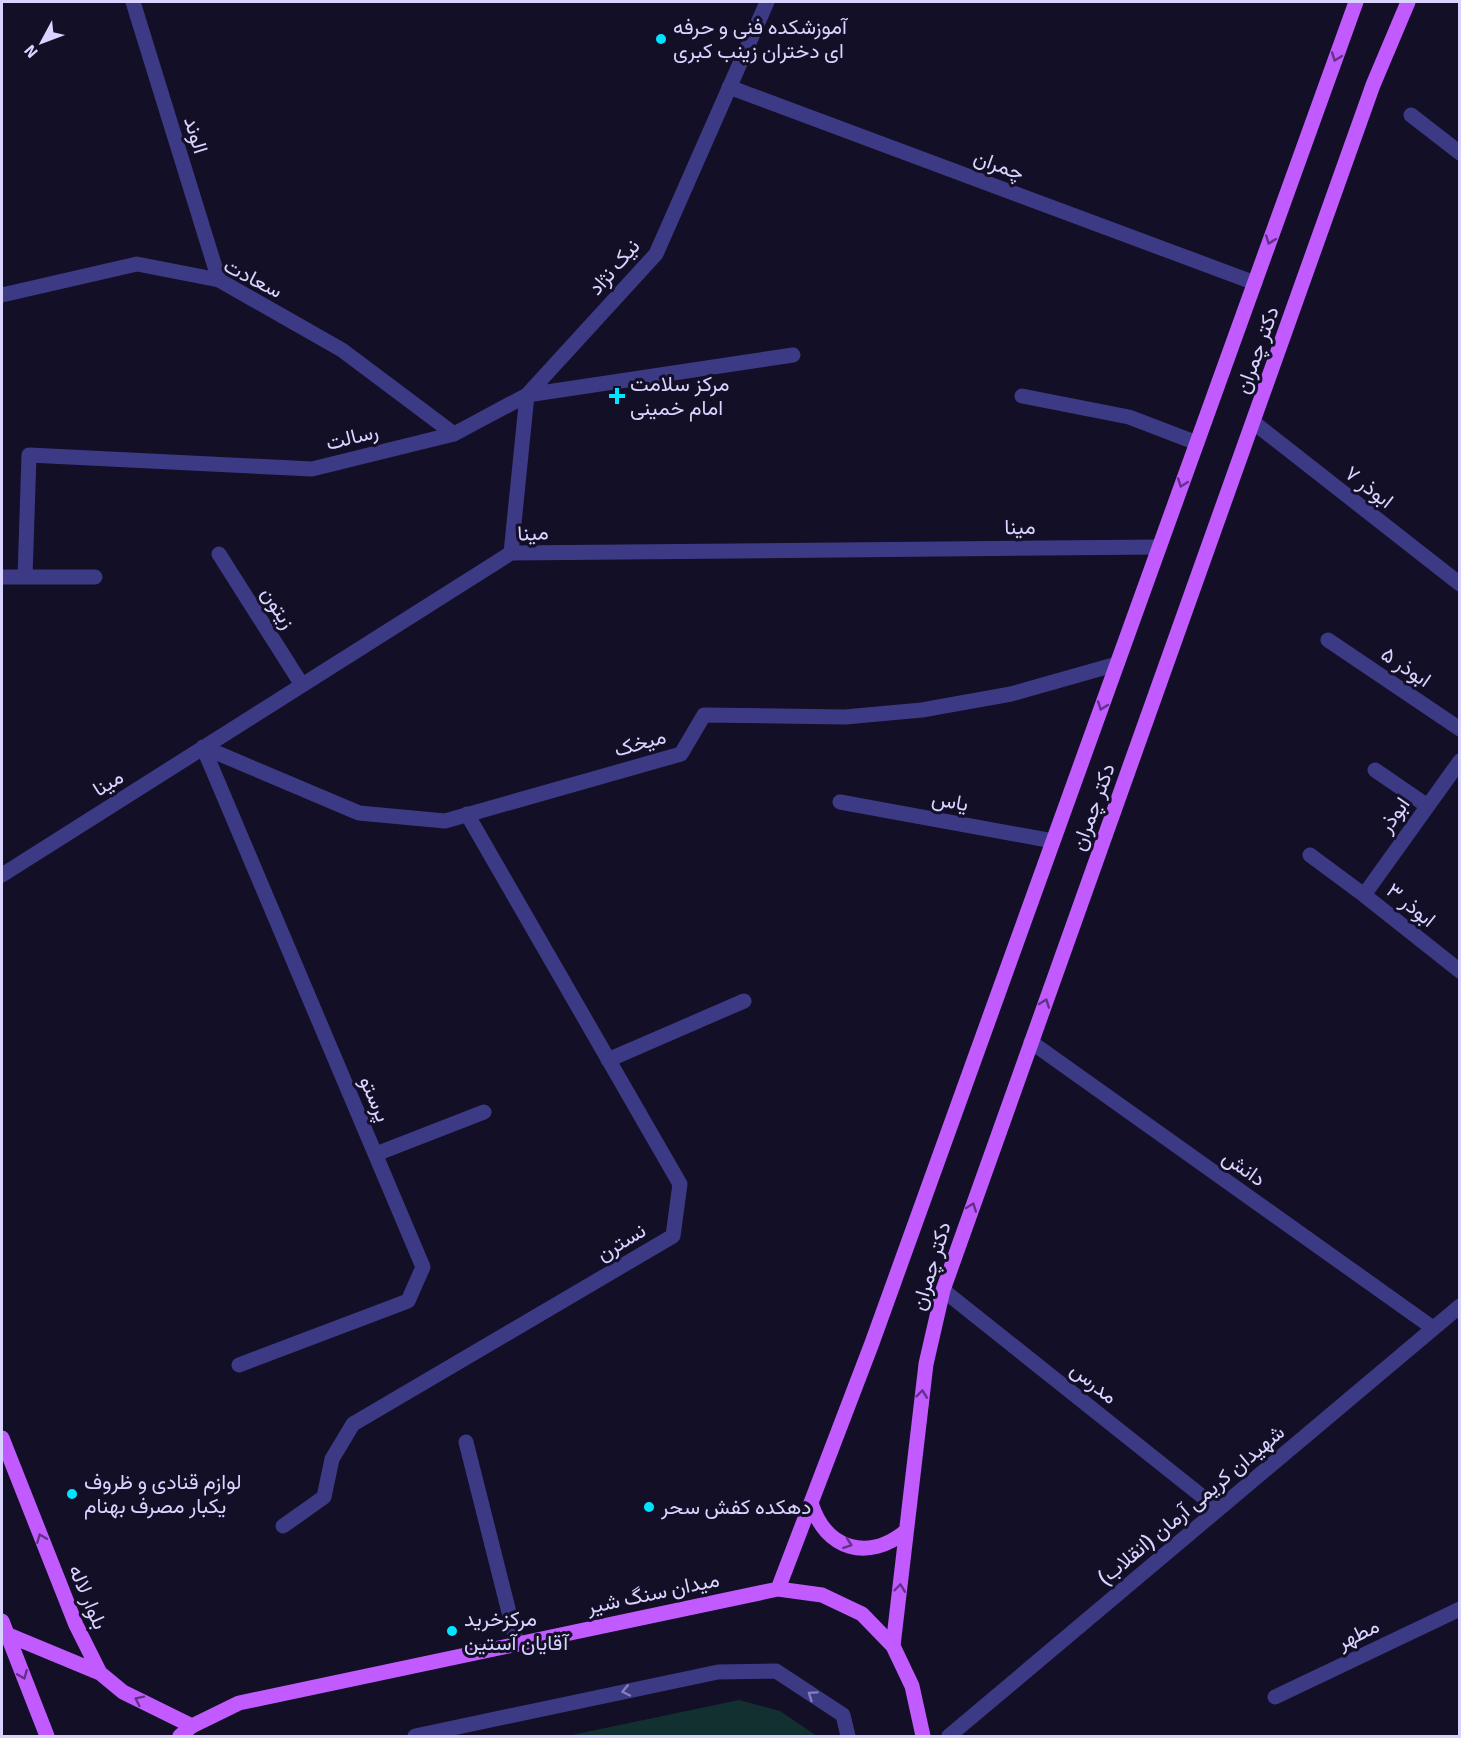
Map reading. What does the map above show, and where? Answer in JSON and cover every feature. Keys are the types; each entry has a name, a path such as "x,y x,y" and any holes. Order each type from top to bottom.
{"main road":[{"name":"دکتر چمران","path":"778,1589 872,1344 1356,2"},
{"name":"دکتر چمران","path":"893,1646 926,1364 943,1290 1373,85 1408,2"},
{"name":"بلوار لاله","path":"2,1438 75,1625 100,1673 123,1692 192,1726"},
{"path":"811,1503 824,1529 835,1540 849,1546 864,1549 880,1547 906,1531"},
{"name":"میدان سنگ شیر","path":"180,1737 192,1726 239,1703 778,1589 822,1595 862,1614 893,1646 912,1686 923,1737"},
{"path":"3,1629 100,1673"},
{"path":"3,1629 47,1737"}],"street":[{"name":"الوند","path":"133,2 219,280"},
{"name":"نیک نژاد","path":"527,395 656,254 767,2"},
{"name":"چمران","path":"729,87 1254,283"},
{"path":"1411,115 1460,153"},
{"name":"سعادت","path":"2,295 137,264 219,280 342,350 454,434"},
{"name":"رسالت","path":"25,577 29,454 312,469 454,434 527,395 793,355"},
{"path":"511,553 527,395"},
{"path":"1022,396 1129,417 1197,443"},
{"name":"ابوذر ۷","path":"1253,422 1460,584"},
{"name":"مینا","path":"2,875 511,553 1159,547"},
{"name":"زیتون","path":"219,554 302,685"},
{"path":"2,577 95,577"},
{"name":"ابوذر ۵","path":"1328,640 1460,729"},
{"name":"میخک","path":"203,747 359,813 445,820 681,754 704,715 845,717 922,710 1011,694 1117,664"},
{"name":"پرستو","path":"203,747 423,1267 408,1301 239,1365"},
{"name":"ابوذر","path":"1364,895 1426,805 1460,761"},
{"path":"1375,770 1426,805"},
{"name":"یاس","path":"840,802 1053,841"},
{"name":"نسترن","path":"283,1526 324,1497 332,1459 352,1424 673,1236 680,1185 467,814"},
{"name":"ابوذر ۳","path":"1310,855 1460,971"},
{"path":"608,1060 744,1001"},
{"name":"دانش","path":"1031,1042 1433,1328"},
{"path":"376,1154 484,1112"},
{"name":"مدرس","path":"943,1290 1218,1509"},
{"name":"شهیدان کریمی آرمان (انقلاب)","path":"949,1737 1460,1306"},
{"path":"466,1442 517,1644"},
{"name":"مطهر","path":"1275,1697 1460,1609"},
{"path":"415,1737 718,1672 776,1671 843,1715 848,1737"}],"green space":[{"path":"739,1700 780,1711 817,1736 567,1736"}],"place":[{"name":"آموزشکده فنی و حرفه ای دختران زینب کبری","path":"661,39"},
{"name":"مرکز سلامت امام خمینی","path":"617,396"},
{"name":"لوازم قنادی و ظروف یکبار مصرف بهنام","path":"72,1494"},
{"name":"دهکده کفش سحر","path":"649,1507"},
{"name":"مرکزخرید آقایان آستین","path":"452,1631"}]}
